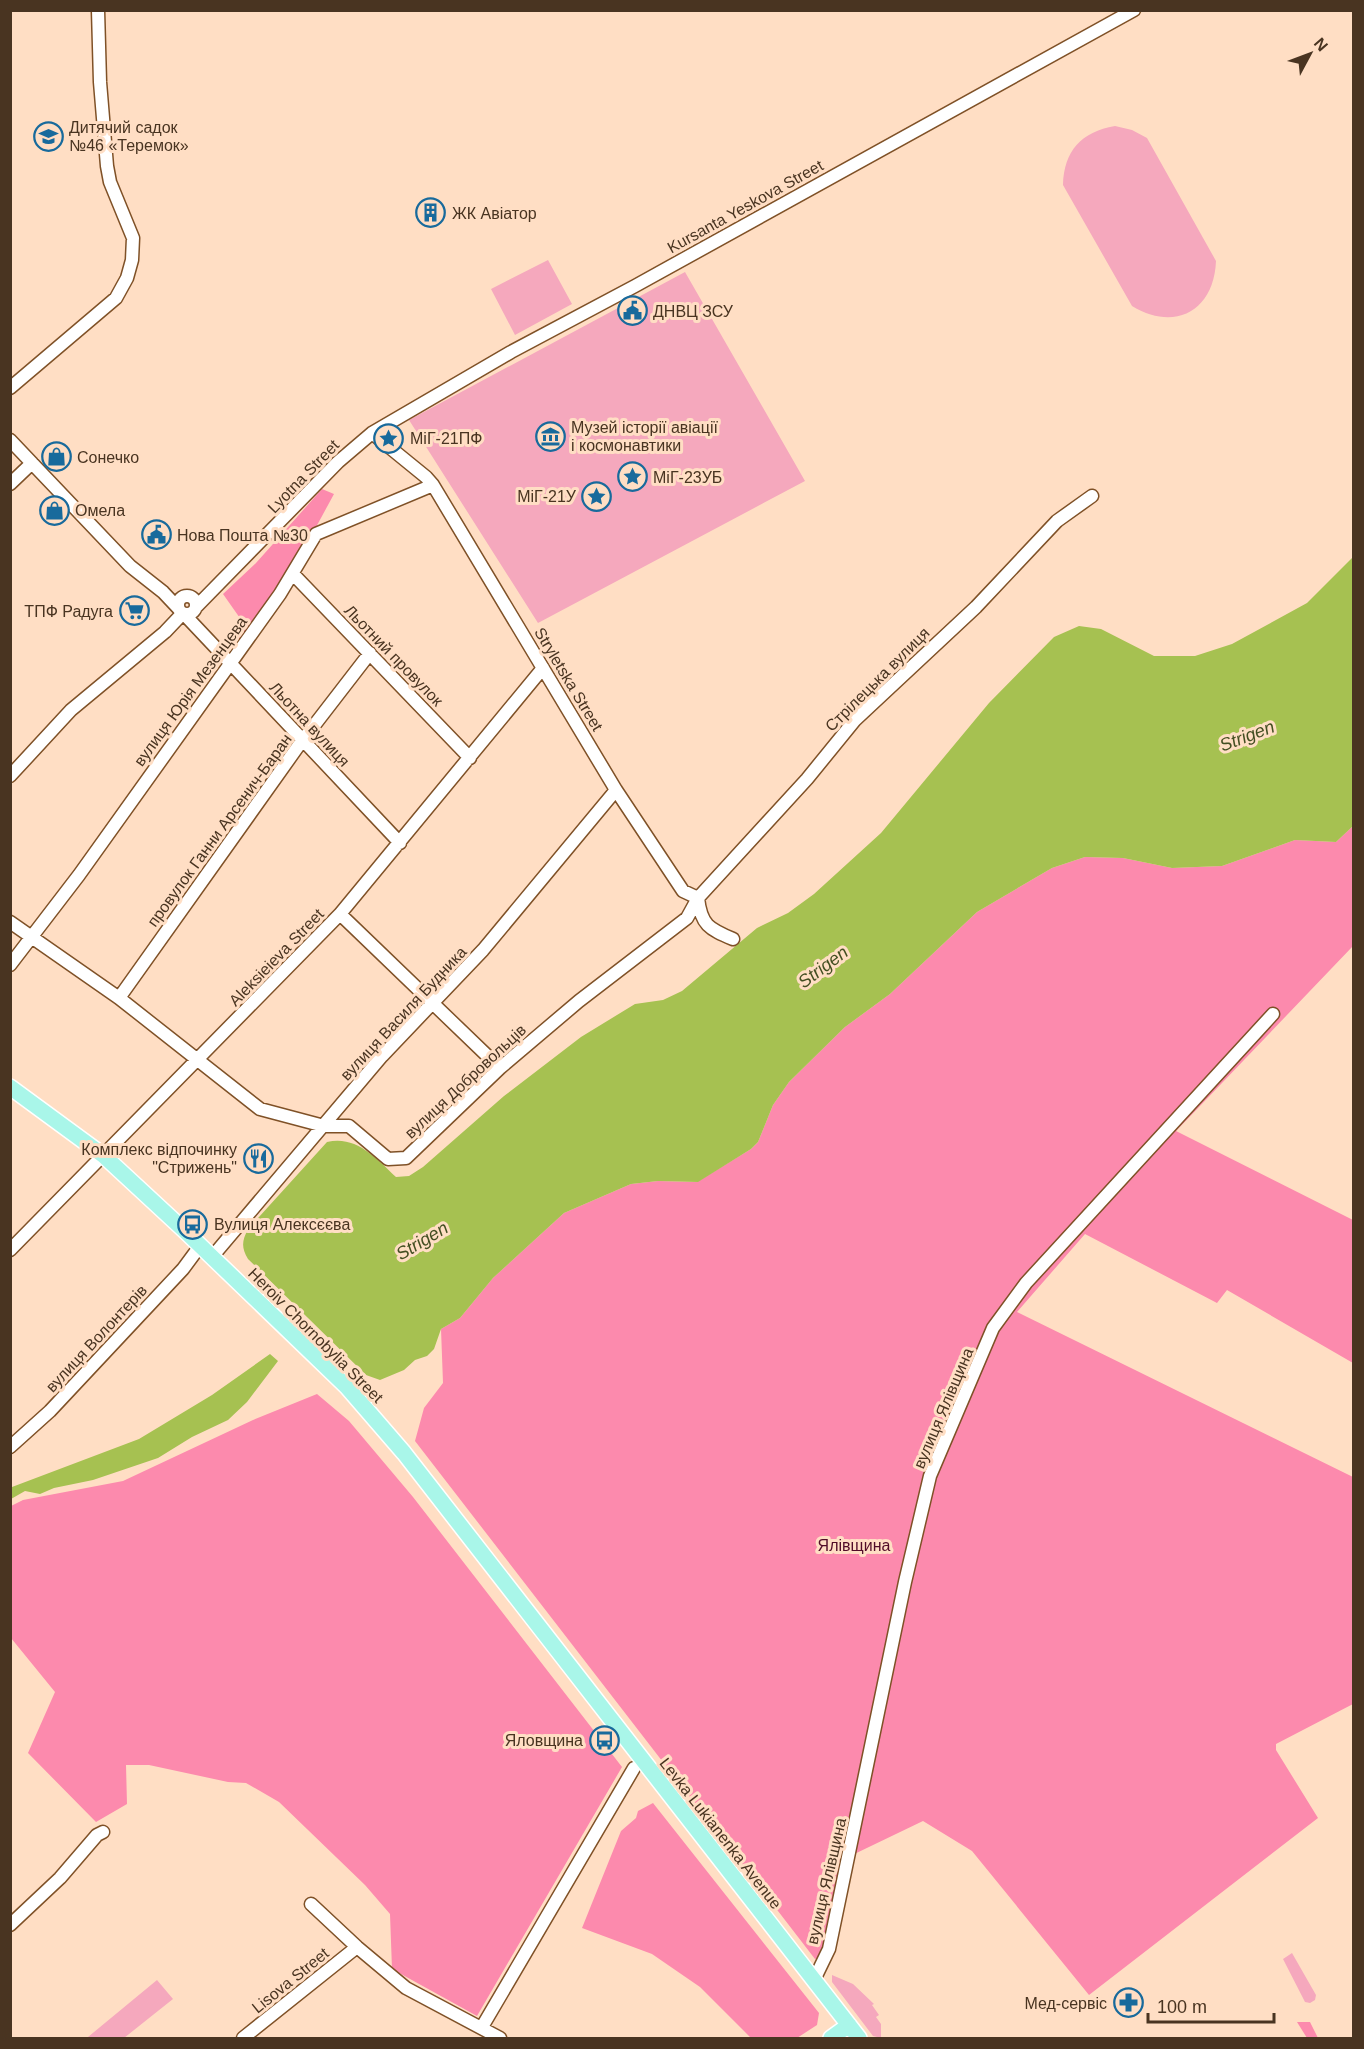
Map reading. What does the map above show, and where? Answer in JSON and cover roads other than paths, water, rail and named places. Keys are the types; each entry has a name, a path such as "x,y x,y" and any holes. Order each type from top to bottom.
{"main road":[{"name":"Heroiv Chornobylia Street","path":"10,1087 104,1156 347,1387 382,1426 555,1649"},
{"name":"Levka Lukianenka Avenue","path":"555,1649 859,2038"},
{"path":"831,2038 849,2025"}],"street":[{"path":"10,388 116,298 127,278 132,260 133,238 110,182 106,165 98,10"},
{"name":"Kursanta Yeskova Street","path":"372,433 511,352 635,286 1134,10"},
{"name":"Stryletska Street","path":"372,433 433,485 616,790 683,891 698,897"},
{"name":"Lyotna Street","path":"192,602 207,594 241,563 338,462 372,433"},
{"name":"Льотна вулиця","path":"10,440 130,566 163,592 400,843"},
{"path":"10,484 32,463"},
{"name":"вулиця Юрія Мезенцева","path":"10,965 33,937 293,574 316,534 433,485"},
{"name":"Стрілецька вулиця","path":"698,897 807,779 855,720 976,607 1057,521 1092,496"},
{"name":"Льотний провулок","path":"293,574 470,758"},
{"name":"Льотна вулиця","path":"163,592 192,602"},
{"path":"10,776 71,710 165,632 181,611 188,614 192,602"},
{"path":"192,602 196,627"},
{"name":"провулок Ганни Арсенич-Баран","path":"119,998 303,741 370,653"},
{"name":"Aleksieieva Street","path":"10,1250 340,914 543,668"},
{"name":"вулиця Василя Будника","path":"206,1251 324,1126 382,1056 477,957 616,790"},
{"path":"698,897 700,916 711,930 734,939"},
{"name":"вулиця Добровольців","path":"10,922 119,998 200,1059 260,1109 324,1126 349,1126 387,1159 406,1158 500,1068 579,1001 687,918 698,897"},
{"path":"340,914 500,1068"},
{"name":"вулиця Ялівщина","path":"814,1980 829,1949 905,1582 930,1476 993,1328 1026,1283 1273,1014"},
{"name":"вулиця Волонтерів","path":"10,1447 50,1412 183,1269 206,1251"},
{"path":"482,2027 634,1768"},
{"path":"10,1925 27,1912 103,1832"},
{"path":"311,1904 406,1988 482,2027 496,2037"},
{"name":"Lisova Street","path":"243,2038 357,1947"}],"water":[{"name":"Strigen","path":"1353,557 1353,826 1336,842 1295,840 1222,866 1172,868 1123,858 1085,857 1052,868 977,912 890,994 845,1027 789,1082 773,1105 758,1142 751,1149 698,1182 658,1181 631,1184 564,1213 493,1278 460,1318 441,1329 434,1349 427,1356 415,1360 404,1370 380,1380 366,1375 248,1259 243,1244 248,1229 327,1142 347,1142 356,1145 373,1156 396,1177 409,1176 423,1167 504,1096 581,1037 635,1004 663,1000 682,991 757,928 788,913 814,894 881,833 989,703 1054,637 1079,626 1101,629 1154,656 1195,656 1232,644 1307,603"},
{"path":"270,1354 278,1361 247,1402 228,1420 192,1437 158,1458 93,1480 54,1488 40,1494 25,1491 11,1499 12,1487 139,1439 212,1395"}],"place":[{"name":"Дитячий садок №46 «Теремок»","path":"48,136"},
{"name":"ЖК Авіатор","path":"431,213"},
{"name":"ДНВЦ ЗСУ","path":"632,311"},
{"name":"Музей історії авіації і космонавтики","path":"550,436"},
{"name":"МіГ-21ПФ","path":"389,438"},
{"name":"Сонечко","path":"56,457"},
{"name":"МіГ-23УБ","path":"632,477"},
{"name":"МіГ-21У","path":"597,496"},
{"name":"Омела","path":"54,510"},
{"name":"Нова Пошта №30","path":"156,535"},
{"name":"ТПФ Радуга","path":"134,611"},
{"name":"Комплекс відпочинку \"Стрижень\"","path":"258,1158"},
{"name":"Вулиця Алексєєва","path":"193,1224"},
{"name":"Яловщина","path":"604,1740"},
{"name":"Мед-сервіс","path":"1128,2003"}],"park label":[{"name":"Ялівщина","path":"854,1545"}]}
